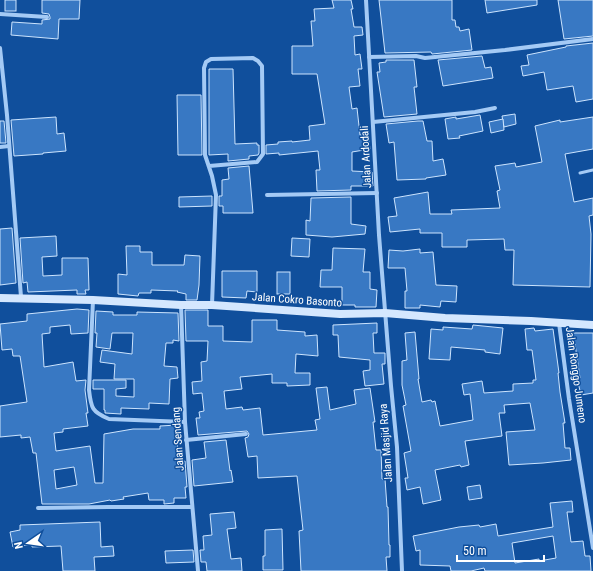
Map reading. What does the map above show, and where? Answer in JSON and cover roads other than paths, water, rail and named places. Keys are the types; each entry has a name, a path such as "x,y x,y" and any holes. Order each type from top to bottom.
{"street":[{"name":"Jalan Ardodali","path":"366,0 385,313"},
{"path":"0,14 47,17"},
{"path":"370,57 416,56 425,58 593,39"},
{"path":"0,48 21,297"},
{"path":"209,166 257,162 263,154 262,66 253,58 211,59 206,62 204,78 205,155 216,195 212,305"},
{"path":"373,122 475,112 495,108"},
{"path":"0,147 9,146"},
{"path":"266,195 377,193"},
{"name":"Jalan Cokro Basonto","path":"0,298 21,297 180,305 212,305 340,314 385,313 445,318 593,325"},
{"path":"93,300 89,390 93,409 98,414 108,419 185,422"},
{"name":"Jalan Sendang","path":"180,305 186,440 198,571"},
{"name":"Jalan Masjid Raya","path":"385,313 398,447 402,571"},
{"name":"Jalan Ronggo Jumeno","path":"559,323 569,399 593,548"},
{"path":"186,440 246,434"},
{"path":"38,508 192,508"}],"lane":[{"path":"580,173 593,170"}]}
